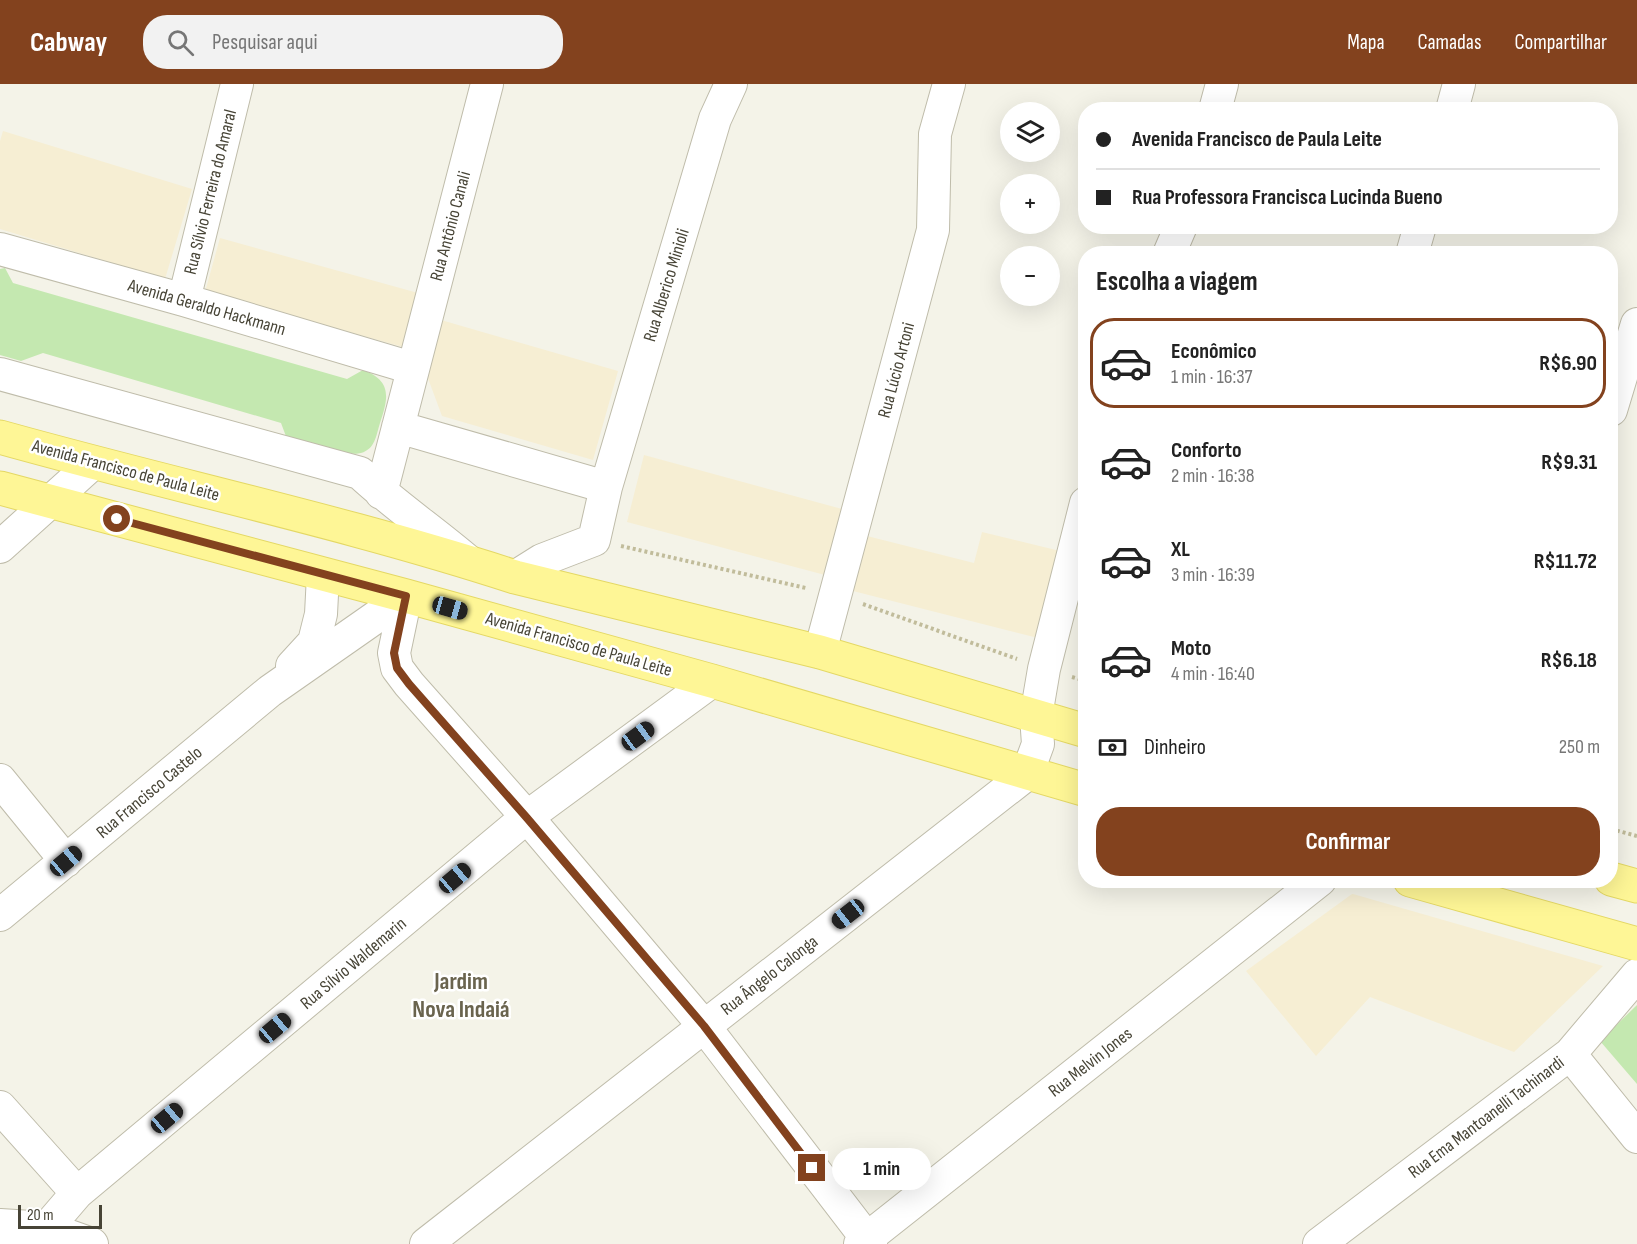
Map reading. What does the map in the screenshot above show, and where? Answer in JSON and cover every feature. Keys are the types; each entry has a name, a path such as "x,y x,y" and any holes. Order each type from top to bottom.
{"main road":[{"name":"Avenida Francisco de Paula Leite","path":"0,436 93,463 469,562 516,577 820,652 1078,729"},
{"name":"Avenida Francisco de Paula Leite","path":"0,488 406,596 712,681 1078,788"},
{"path":"1618,881 1637,886"},
{"path":"1438,888 1637,944"}],"street":[{"name":"Rua Sílvio Ferreira do Amaral","path":"184,300 237,84"},
{"name":"Rua Antônio Canali","path":"381,494 487,84"},
{"name":"Rua Alberico Minioli","path":"516,577 542,560 594,540 606,487 715,119 731,84"},
{"name":"Rua Lúcio Artoni","path":"820,652 933,230 935,134 949,84"},
{"path":"1217,102 1222,84"},
{"path":"1454,102 1459,84"},
{"name":"Avenida Geraldo Hackmann","path":"0,249 184,300 412,368"},
{"path":"1618,387 1637,324"},
{"path":"0,374 360,473 381,494 432,530 469,562"},
{"path":"398,427 606,487"},
{"path":"0,547 93,463"},
{"path":"1027,774 1038,744 1036,716 1044,669 1078,535"},
{"name":"Rua Francisco Castelo","path":"270,692 314,642 321,614 323,575"},
{"path":"406,596 394,653 397,668 704,1026 866,1242"},
{"name":"Rua Francisco Castelo","path":"0,915 270,692 406,596"},
{"name":"Rua Sílvio Waldemarin","path":"14,1244 47,1228 77,1193 527,818 712,681"},
{"name":"Rua Ângelo Calonga","path":"426,1244 1027,774"},
{"path":"0,780 66,861"},
{"name":"Rua Melvin Jones","path":"866,1242 1310,888"},
{"name":"Rua Ema Mantoanelli Tachinardi","path":"1319,1244 1570,1053 1637,975"},
{"path":"1570,1053 1637,1137"},
{"path":"0,1107 77,1193"},
{"path":"0,1225 47,1228 93,1244"}],"path":[{"path":"1618,831 1637,836"}],"shaded area":[{"path":"3,131 192,189 165,279 0,229 0,141"},
{"path":"220,238 418,293 403,347 205,292"},
{"path":"441,320 618,371 593,460 442,416 426,373"},
{"path":"644,455 842,509 825,575 627,522"},
{"path":"982,532 1060,551 1038,638 853,591 867,536 974,563"},
{"path":"1352,894 1603,966 1514,1052 1370,997 1316,1056 1246,971"}],"green space":[{"path":"5,268 13,283 347,379 363,370 373,374 384,385 386,392 383,414 374,441 366,451 361,453 325,449 287,439 281,423 43,353 21,361 0,355 0,269"},
{"path":"1637,1005 1637,1084 1600,1041"}],"district":[{"name":"Jardim Nova Indaiá","path":"461,995"}],"route":[{"path":"117,519 406,596 394,653 397,668 704,1026 812,1168"}]}
